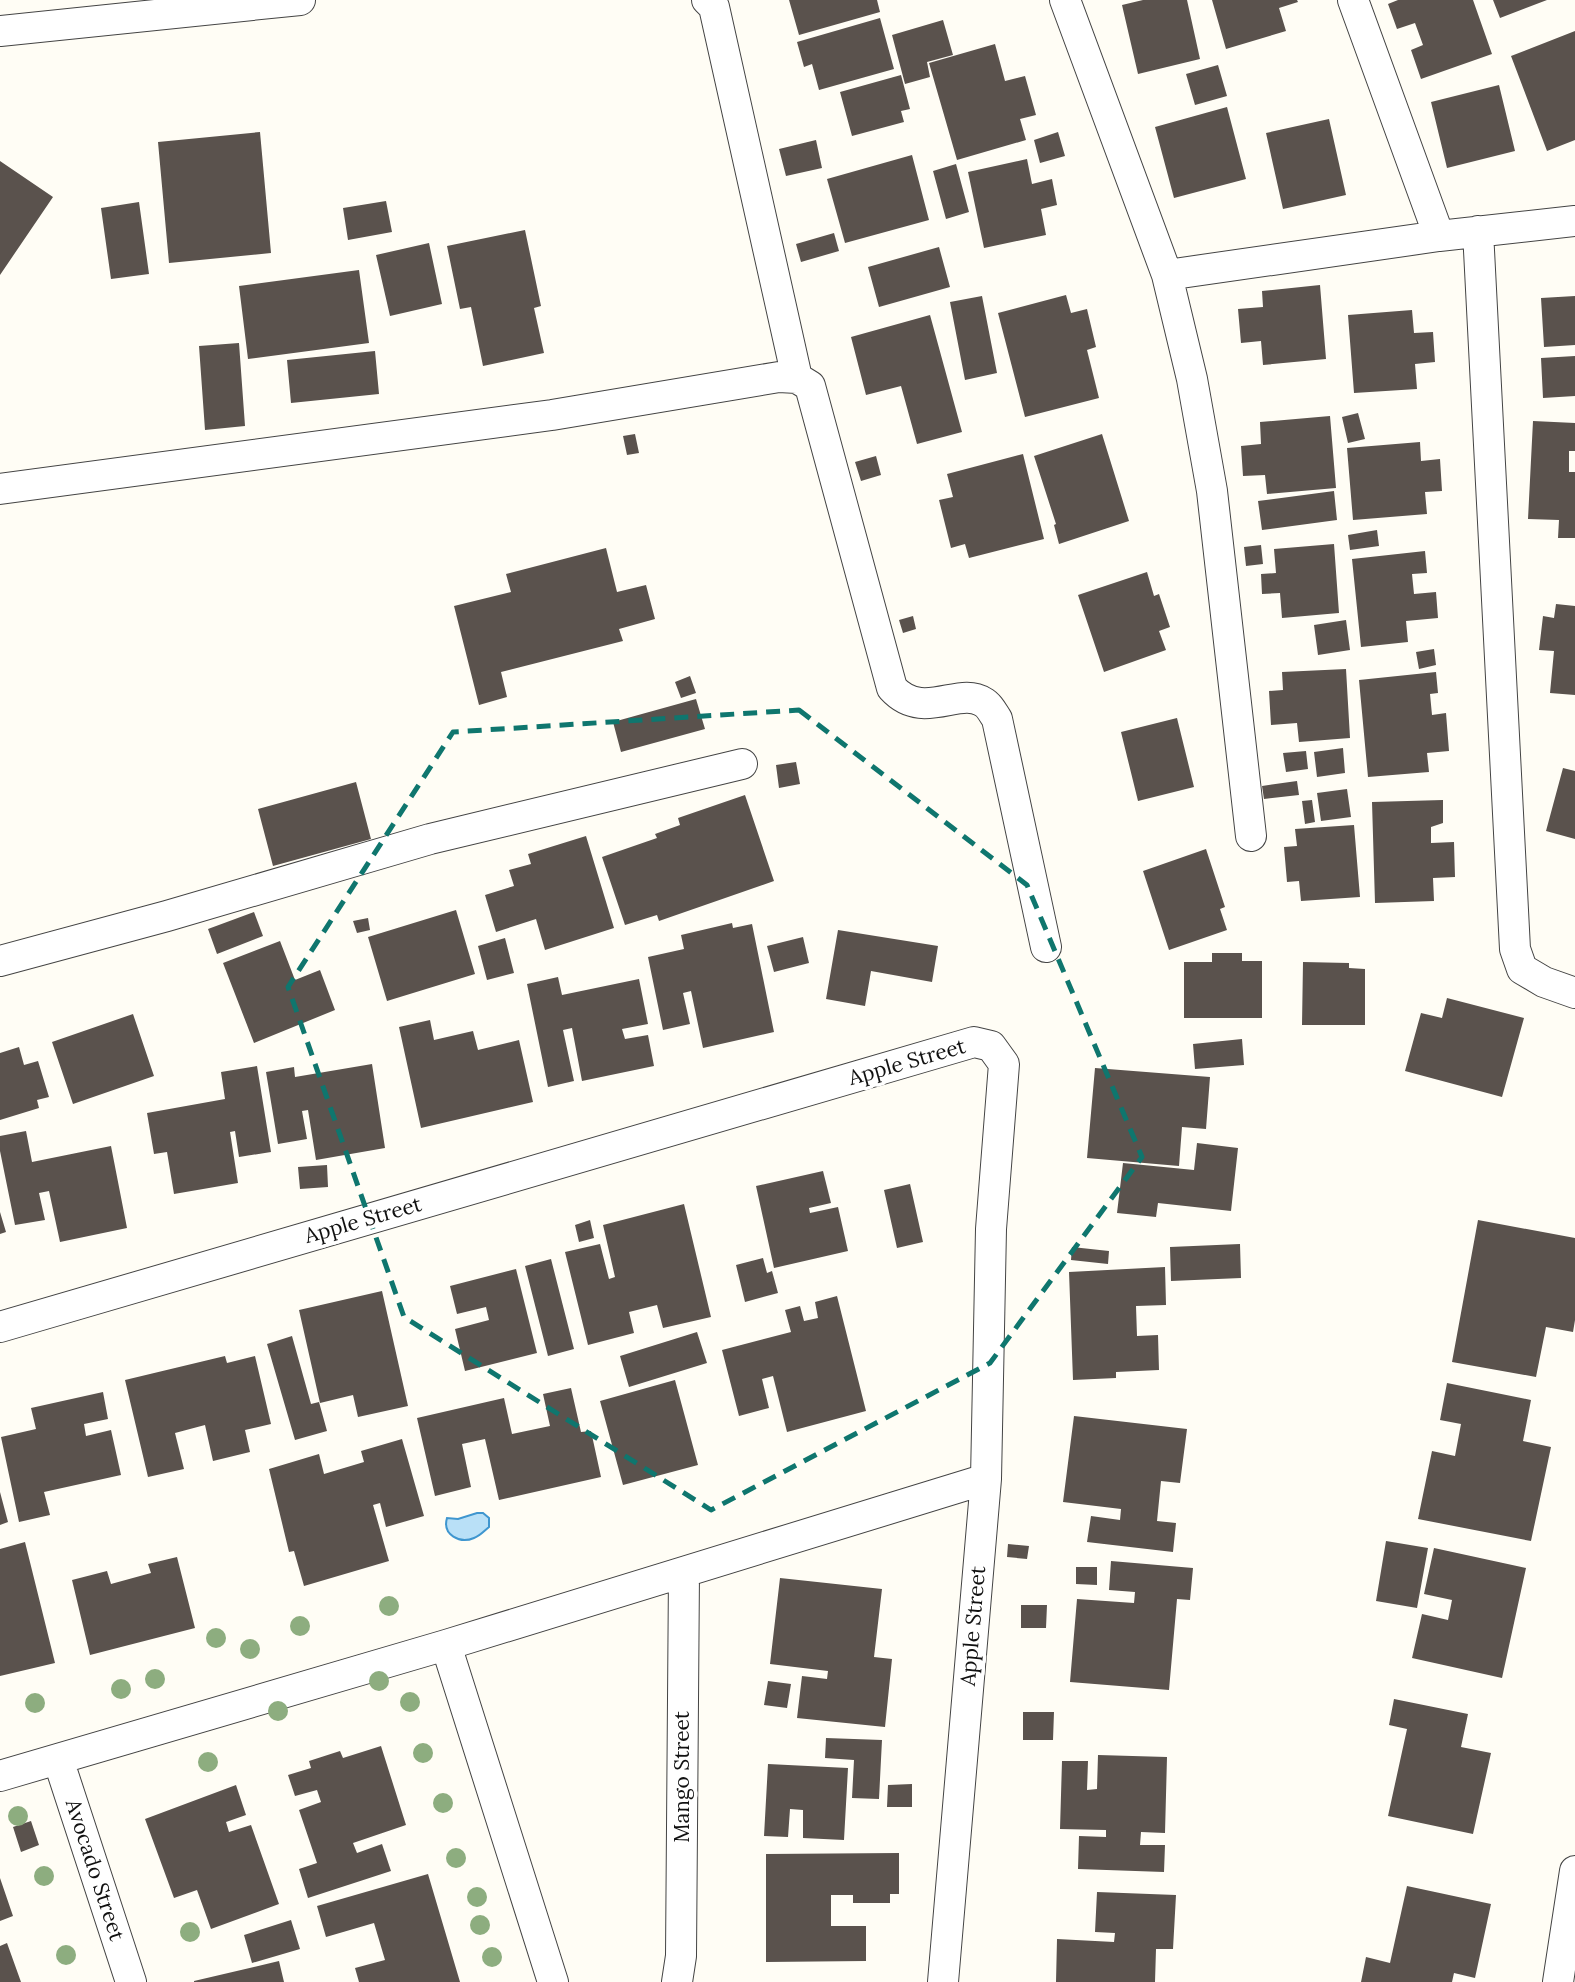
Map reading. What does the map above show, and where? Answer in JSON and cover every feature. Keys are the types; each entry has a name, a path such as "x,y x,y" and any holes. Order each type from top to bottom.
{"street":[{"path":"0,31 300,0"},
{"path":"707,0 714,8 797,379"},
{"path":"1065,0 1167,275 1192,379 1212,491 1251,836"},
{"path":"1353,0 1439,236"},
{"path":"1167,275 1439,236 1575,221"},
{"path":"1478,231 1515,949 1522,969 1544,982 1575,993"},
{"path":"0,489 552,415 779,377 797,379 810,386 892,688 900,697 921,704 975,697 986,703 997,719 1046,947"},
{"path":"0,961 167,916 430,839 742,765"},
{"name":"Apple Street","path":"0,1327 974,1042 991,1046 1004,1063 991,1229 986,1479 943,1982"},
{"path":"0,1776 446,1646 986,1479"},
{"name":"Mango Street","path":"677,1982 681,1956 684,1572"},
{"path":"446,1646 553,1982"},
{"name":"Avocado Street","path":"58,1759 131,1982"},
{"path":"1558,1982 1575,1871"}],"highlighted area":[{"path":"799,710 1027,885 1142,1157 990,1363 711,1510 404,1317 288,987 453,732"}],"water":[{"path":"483,1513 489,1518 489,1527 480,1535 463,1540 453,1537 447,1529 447,1518 458,1519"}],"building":[{"path":"789,0 877,0 880,12 799,35"},
{"path":"1143,0 1187,0 1200,59 1138,74 1122,5"},
{"path":"1212,0 1298,2 1279,8 1286,31 1226,49"},
{"path":"1398,0 1473,0 1492,54 1421,79 1411,50 1423,45 1415,23 1397,29 1388,4"},
{"path":"1493,0 1547,0 1500,18"},
{"path":"880,18 894,69 819,90 812,64 804,67 797,42"},
{"path":"943,20 953,55 927,62 930,77 905,84 892,35"},
{"path":"1575,31 1575,140 1547,151 1511,56"},
{"path":"995,44 1005,81 1025,76 1036,115 1020,119 1026,140 957,160 929,63"},
{"path":"1218,65 1227,96 1195,105 1186,74"},
{"path":"901,75 910,109 901,111 904,122 852,136 840,92"},
{"path":"1499,85 1515,151 1447,168 1431,102"},
{"path":"1227,107 1246,179 1174,198 1155,127"},
{"path":"1329,119 1346,195 1283,209 1266,133"},
{"path":"260,132 271,253 169,263 158,142"},
{"path":"1058,132 1065,156 1040,163 1034,140"},
{"path":"816,140 822,168 786,176 779,149"},
{"path":"912,155 929,220 845,243 827,179"},
{"path":"1027,159 1032,184 1052,179 1057,205 1041,209 1046,235 984,248 968,172"},
{"path":"0,161 53,197 0,275"},
{"path":"956,164 969,212 946,219 933,171"},
{"path":"386,201 392,232 348,240 343,208"},
{"path":"139,202 149,274 111,279 101,208"},
{"path":"525,230 541,306 534,308 544,353 483,366 471,307 460,309 447,246"},
{"path":"834,233 839,251 801,262 796,244"},
{"path":"429,243 442,304 390,316 376,255"},
{"path":"939,247 950,287 879,307 868,267"},
{"path":"359,270 369,343 248,359 239,286"},
{"path":"1320,285 1326,359 1263,365 1261,341 1241,343 1238,309 1263,307 1262,291"},
{"path":"1066,295 1071,313 1087,309 1096,347 1087,350 1099,398 1025,417 998,313"},
{"path":"982,296 997,373 965,380 950,302"},
{"path":"1575,296 1575,345 1544,347 1541,298"},
{"path":"1412,310 1414,333 1433,332 1435,362 1415,364 1417,389 1354,393 1348,315"},
{"path":"930,315 962,432 917,444 901,386 866,395 851,337"},
{"path":"239,343 245,426 205,430 199,346"},
{"path":"375,351 379,394 291,403 287,360"},
{"path":"1575,356 1575,396 1543,398 1541,358"},
{"path":"1358,413 1365,439 1348,443 1342,417"},
{"path":"1330,416 1336,488 1267,494 1265,475 1243,476 1241,446 1261,444 1260,422"},
{"path":"1533,421 1575,423 1575,451 1569,451 1569,472 1575,472 1575,538 1558,538 1559,520 1528,519"},
{"path":"635,434 639,453 627,455 623,436"},
{"path":"1102,434 1129,521 1059,544 1054,525 1056,524 1034,456"},
{"path":"1420,442 1421,461 1440,459 1442,491 1425,492 1427,514 1353,520 1347,448"},
{"path":"1023,454 1044,539 969,558 965,544 951,548 939,500 953,497 947,474"},
{"path":"876,456 881,475 861,481 855,462"},
{"path":"1334,491 1337,520 1262,530 1258,501"},
{"path":"1377,530 1379,546 1350,550 1348,535"},
{"path":"1334,544 1339,613 1282,618 1280,593 1262,594 1261,574 1276,573 1274,549"},
{"path":"1261,545 1263,564 1246,566 1244,547"},
{"path":"606,548 617,592 646,585 655,619 619,629 623,641 501,672 507,697 479,705 454,606 511,592 506,574"},
{"path":"1425,551 1427,573 1412,574 1414,594 1436,592 1438,618 1406,621 1408,642 1361,647 1352,559"},
{"path":"1147,572 1154,596 1159,594 1170,627 1159,631 1166,650 1104,672 1078,595"},
{"path":"1556,604 1575,606 1575,695 1550,693 1554,651 1539,650 1543,616 1554,618"},
{"path":"913,616 916,629 903,633 899,620"},
{"path":"1346,620 1350,650 1318,655 1314,625"},
{"path":"1434,649 1436,665 1419,669 1416,652"},
{"path":"1346,669 1350,738 1299,742 1297,723 1271,725 1269,691 1283,690 1282,672"},
{"path":"1436,672 1438,693 1430,694 1432,715 1446,713 1449,751 1427,753 1429,772 1368,777 1359,680"},
{"path":"690,676 696,693 681,698 675,682"},
{"path":"696,699 705,729 621,752 613,722"},
{"path":"1177,718 1194,787 1138,801 1121,732"},
{"path":"1343,748 1345,773 1317,777 1314,752"},
{"path":"1306,751 1308,769 1286,772 1283,753"},
{"path":"796,762 800,784 779,788 776,765"},
{"path":"1563,768 1575,771 1575,839 1546,831"},
{"path":"1297,781 1299,795 1264,799 1262,786"},
{"path":"356,782 371,839 273,866 258,809"},
{"path":"1347,789 1351,817 1321,821 1317,793"},
{"path":"745,795 774,881 659,921 657,915 625,925 602,857 657,838 655,834 680,825 678,818"},
{"path":"1312,800 1315,822 1305,824 1302,801"},
{"path":"1443,800 1443,823 1431,827 1431,843 1454,842 1455,877 1433,878 1434,901 1375,903 1372,802"},
{"path":"1354,825 1360,897 1301,901 1299,881 1287,882 1284,847 1297,846 1295,829"},
{"path":"586,836 614,928 545,950 536,919 496,932 485,895 514,886 509,870 531,864 528,854"},
{"path":"1206,849 1225,907 1220,909 1227,930 1169,950 1143,871"},
{"path":"456,910 475,974 387,1001 368,937"},
{"path":"254,912 263,936 217,954 208,929"},
{"path":"368,918 370,930 357,933 353,921"},
{"path":"732,923 733,928 752,924 774,1032 703,1048 691,991 683,993 690,1024 663,1030 648,957 684,949 681,935"},
{"path":"838,930 938,946 932,982 871,971 865,1006 826,999"},
{"path":"803,937 809,963 774,972 767,946"},
{"path":"505,938 514,973 487,980 478,946"},
{"path":"280,941 295,980 320,970 335,1010 254,1043 223,963"},
{"path":"1212,953 1242,953 1242,961 1262,961 1262,1018 1184,1018 1184,962 1212,962"},
{"path":"1303,962 1349,963 1349,968 1365,969 1365,1025 1302,1025"},
{"path":"558,977 562,995 639,979 648,1024 622,1029 625,1039 648,1035 654,1066 582,1081 572,1028 563,1030 574,1081 548,1087 527,984"},
{"path":"1447,998 1524,1018 1502,1097 1405,1071 1421,1013 1442,1018"},
{"path":"133,1014 154,1076 73,1104 52,1042"},
{"path":"430,1020 434,1040 473,1031 478,1050 519,1040 533,1102 421,1128 399,1027"},
{"path":"1242,1039 1244,1065 1195,1069 1193,1044"},
{"path":"19,1047 24,1065 38,1061 49,1097 37,1100 39,1108 0,1120 0,1053"},
{"path":"372,1064 385,1148 316,1160 308,1110 302,1111 307,1139 278,1144 266,1072 294,1067 295,1077"},
{"path":"257,1066 271,1152 239,1157 235,1131 230,1132 238,1183 174,1194 167,1152 154,1154 147,1113 225,1099 221,1072"},
{"path":"1095,1068 1210,1077 1206,1129 1182,1127 1179,1166 1087,1158"},
{"path":"26,1131 32,1162 111,1146 127,1228 60,1242 49,1191 39,1193 45,1220 15,1225 0,1151 0,1136"},
{"path":"1197,1143 1238,1148 1231,1211 1158,1203 1156,1217 1117,1213 1123,1163 1194,1170"},
{"path":"327,1165 328,1187 300,1189 298,1167"},
{"path":"823,1171 831,1203 809,1208 810,1213 838,1207 848,1251 774,1268 756,1186"},
{"path":"910,1184 923,1242 897,1248 884,1190"},
{"path":"684,1204 711,1317 663,1328 657,1305 629,1312 634,1333 588,1345 565,1252 600,1244 609,1279 615,1277 603,1225"},
{"path":"0,1212 6,1232 0,1234"},
{"path":"590,1220 594,1238 579,1242 575,1225"},
{"path":"1478,1220 1575,1238 1573,1332 1546,1327 1536,1377 1452,1362"},
{"path":"1240,1244 1241,1278 1171,1281 1170,1247"},
{"path":"1072,1247 1109,1251 1108,1264 1071,1260"},
{"path":"763,1258 767,1273 772,1271 778,1293 745,1302 736,1265"},
{"path":"551,1259 574,1349 548,1356 525,1266"},
{"path":"1165,1267 1166,1305 1136,1306 1137,1336 1158,1335 1159,1370 1116,1372 1116,1378 1073,1380 1069,1272"},
{"path":"516,1269 537,1353 465,1371 455,1329 489,1320 486,1307 457,1314 450,1286"},
{"path":"382,1291 408,1406 358,1417 353,1395 320,1403 299,1310"},
{"path":"837,1296 866,1411 787,1432 773,1376 762,1379 769,1408 739,1416 722,1350 791,1332 785,1310 800,1306 804,1321 818,1318 815,1302"},
{"path":"697,1332 707,1363 629,1387 620,1356"},
{"path":"292,1336 311,1404 319,1402 327,1431 295,1440 267,1344"},
{"path":"225,1356 227,1363 255,1356 271,1424 245,1430 250,1452 213,1461 205,1425 175,1433 184,1469 148,1477 125,1380"},
{"path":"675,1380 698,1465 623,1485 600,1401"},
{"path":"1447,1383 1531,1400 1523,1441 1551,1447 1531,1541 1418,1519 1432,1451 1455,1456 1461,1424 1440,1420"},
{"path":"571,1388 581,1432 591,1431 601,1477 499,1500 485,1439 462,1444 471,1487 435,1496 417,1418 504,1398 512,1434 550,1426 543,1394"},
{"path":"103,1392 108,1419 84,1424 86,1436 111,1430 121,1475 44,1492 50,1515 19,1522 1,1437 36,1429 31,1408"},
{"path":"1074,1416 1187,1429 1180,1483 1161,1481 1157,1521 1176,1523 1173,1552 1087,1542 1091,1516 1120,1520 1121,1509 1063,1502"},
{"path":"402,1439 424,1516 386,1527 380,1503 373,1505 389,1561 304,1586 294,1551 289,1552 269,1469 319,1454 324,1474 364,1462 361,1451"},
{"path":"0,1492 8,1522 0,1525"},
{"path":"1386,1541 1428,1548 1417,1608 1376,1601"},
{"path":"25,1542 55,1663 0,1676 0,1549"},
{"path":"1008,1544 1029,1546 1027,1559 1007,1557"},
{"path":"1434,1548 1526,1568 1502,1678 1412,1658 1422,1614 1448,1620 1452,1600 1424,1594"},
{"path":"177,1557 195,1628 90,1655 72,1580 107,1571 111,1584 151,1573 148,1564"},
{"path":"1111,1561 1193,1568 1190,1600 1177,1599 1169,1690 1070,1682 1077,1599 1134,1603 1135,1592 1109,1590"},
{"path":"1076,1567 1097,1567 1097,1585 1076,1584"},
{"path":"780,1578 882,1589 874,1657 892,1659 885,1727 797,1718 802,1676 827,1679 828,1671 770,1664"},
{"path":"1021,1605 1047,1605 1046,1628 1021,1628"},
{"path":"768,1681 791,1684 787,1708 764,1705"},
{"path":"1394,1699 1468,1714 1461,1747 1491,1753 1473,1834 1388,1816 1407,1729 1389,1725"},
{"path":"1023,1712 1054,1712 1053,1740 1023,1740"},
{"path":"826,1738 882,1740 879,1799 852,1798 854,1760 825,1758"},
{"path":"381,1746 406,1825 353,1843 357,1853 382,1844 391,1871 308,1898 299,1869 317,1863 299,1810 321,1802 317,1790 295,1796 288,1775 311,1768 309,1761 340,1751 343,1758"},
{"path":"1098,1755 1167,1757 1165,1833 1141,1832 1140,1845 1165,1845 1164,1872 1078,1869 1079,1836 1106,1837 1106,1830 1060,1829 1062,1761 1088,1761 1087,1790 1097,1789"},
{"path":"768,1764 848,1768 844,1840 803,1838 803,1810 790,1809 788,1837 764,1836"},
{"path":"912,1784 912,1807 887,1807 888,1785"},
{"path":"236,1785 246,1815 226,1822 229,1832 251,1825 279,1904 211,1929 197,1890 174,1898 145,1819"},
{"path":"31,1821 39,1845 21,1852 13,1827"},
{"path":"899,1853 899,1894 890,1894 890,1903 853,1903 853,1895 831,1895 831,1926 866,1926 866,1961 766,1962 766,1854"},
{"path":"428,1874 460,1982 359,1982 355,1968 385,1960 374,1923 326,1937 317,1906"},
{"path":"0,1878 13,1916 0,1921"},
{"path":"1407,1886 1491,1904 1475,1978 1454,1973 1452,1982 1361,1982 1366,1957 1390,1963"},
{"path":"1097,1892 1176,1895 1173,1949 1156,1949 1155,1982 1056,1982 1057,1939 1114,1942 1115,1933 1095,1932"},
{"path":"291,1920 300,1949 252,1963 244,1935"},
{"path":"7,1943 21,1982 0,1982 0,1946"},
{"path":"279,1961 284,1982 194,1982 194,1981"}]}
